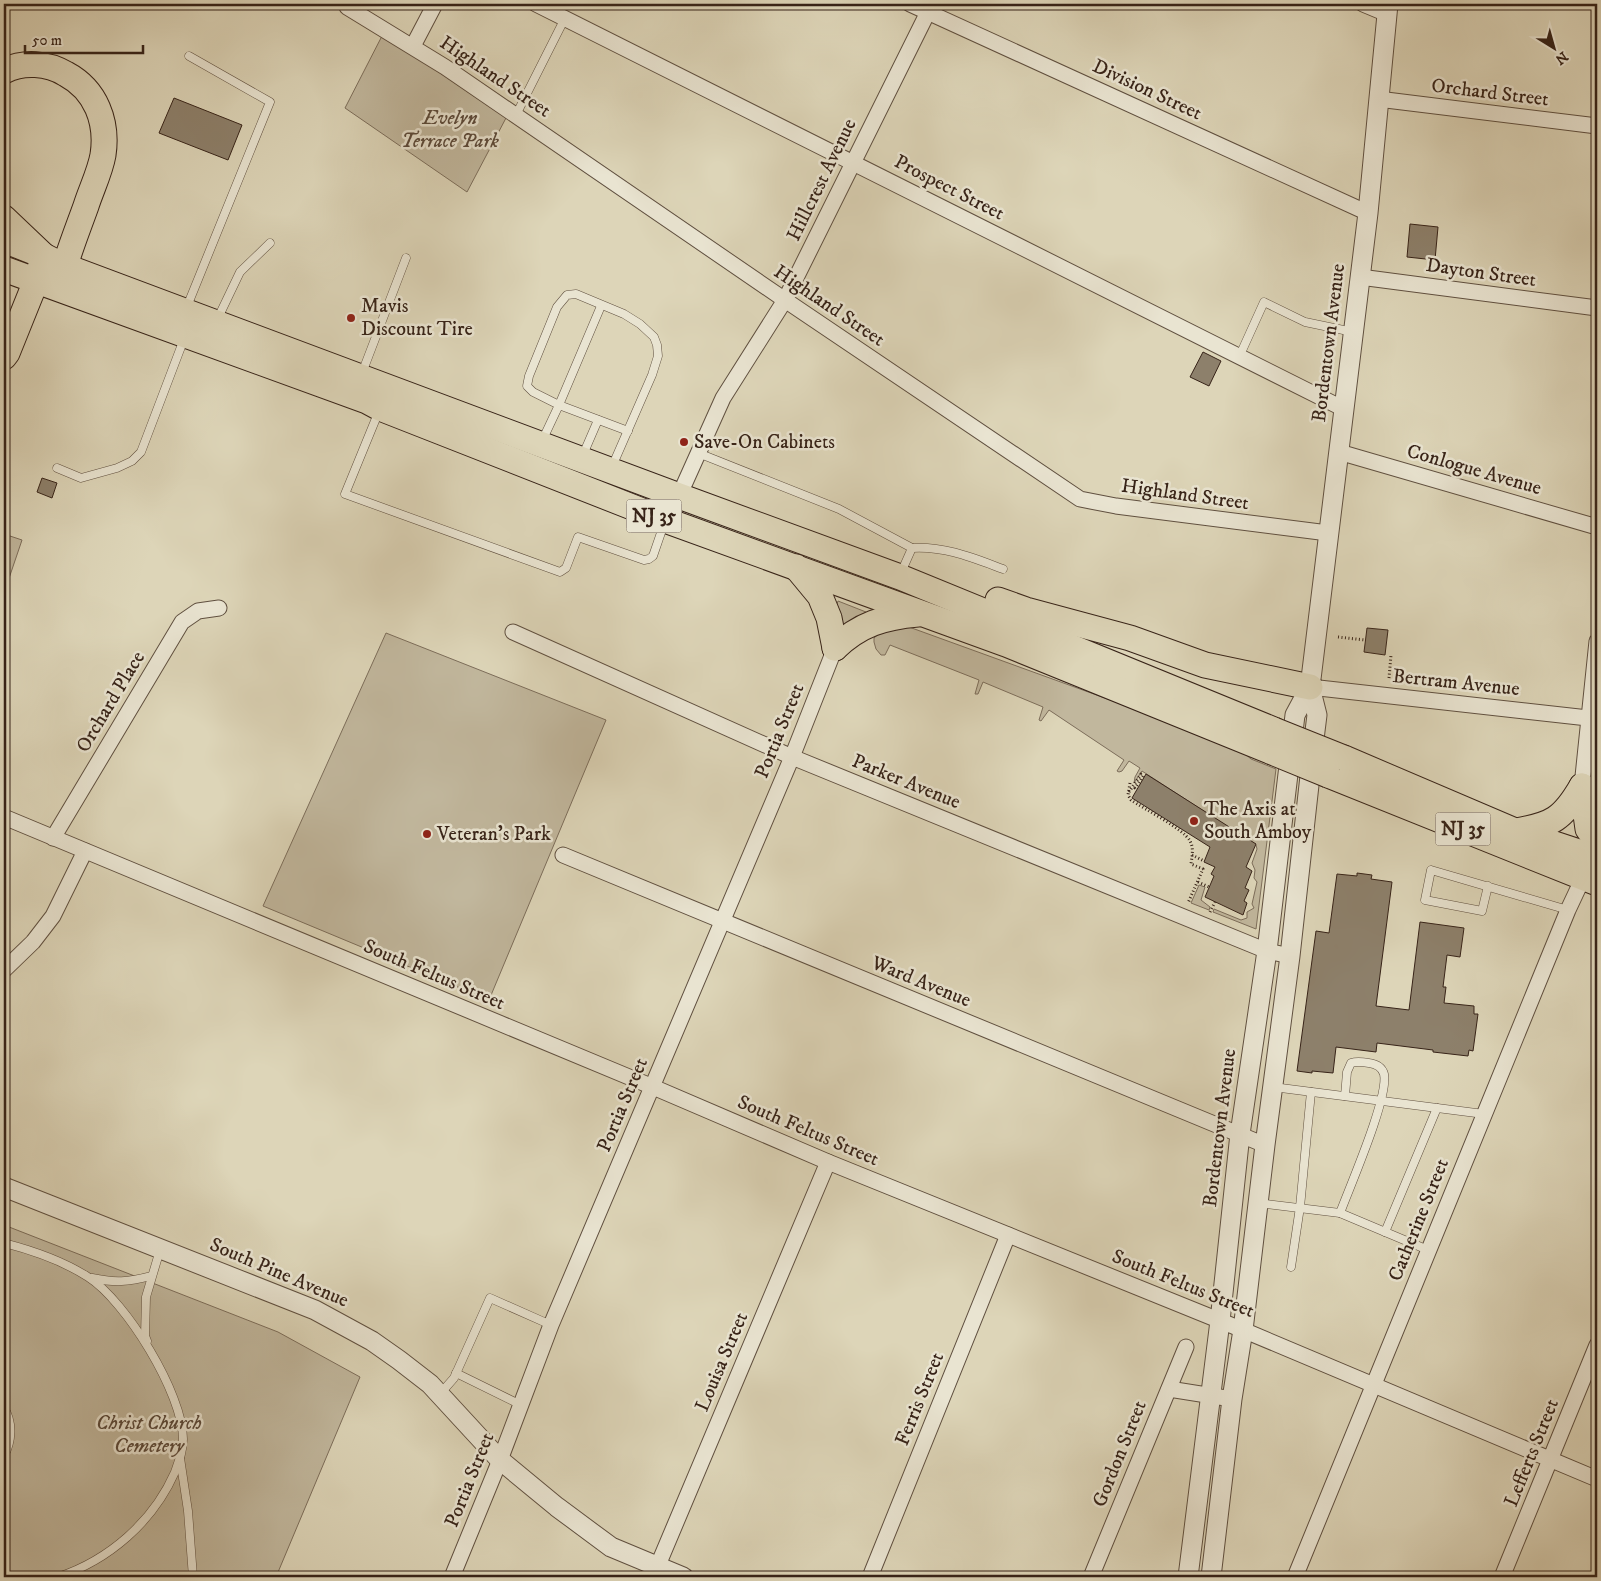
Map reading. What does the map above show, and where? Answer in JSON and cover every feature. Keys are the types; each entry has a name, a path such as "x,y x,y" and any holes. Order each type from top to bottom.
{"highway":[{"path":"4,71 19,66 35,64 51,67 66,73 91,94 99,110 104,132 103,156 51,272 4,357"},
{"path":"4,218 51,272"},
{"name":"NJ 35","path":"4,240 51,272 185,323 380,408 665,520 1273,741 1515,832 1597,858"},
{"name":"NJ 35","path":"4,269 51,272"},
{"name":"NJ 35","path":"185,323 216,322 900,577 1273,741"},
{"path":"794,566 820,596 830,618 835,648"},
{"path":"900,577 960,587 1026,610 1130,638 1205,665 1310,687"},
{"path":"835,648 848,635 869,624 891,617 922,614"},
{"name":"NJ 35","path":"1336,766 1590,880"},
{"path":"1515,832 1550,823 1573,801 1582,786"},
{"path":"1582,786 1588,829 1597,842"}],"street":[{"path":"413,46 435,4"},
{"name":"Prospect Street","path":"536,4 1344,409"},
{"name":"Division Street","path":"910,4 1368,213"},
{"path":"1363,4 1387,9"},
{"name":"Highland Street","path":"347,6 413,46 516,115 785,300 1080,499 1116,506 1328,534"},
{"name":"Bordentown Avenue","path":"1211,1577 1232,1399 1243,1330 1272,1087 1290,956 1317,716 1310,687 1368,213 1387,9"},
{"name":"Hillcrest Avenue","path":"679,496 723,398 785,300 928,12"},
{"name":"Orchard Street","path":"1378,99 1597,126"},
{"name":"Dayton Street","path":"1360,277 1597,308"},
{"name":"Conlogue Avenue","path":"1339,452 1597,527"},
{"name":"Orchard Place","path":"53,838 182,622 198,611 219,608"},
{"name":"Parker Avenue","path":"512,632 792,757 1266,951 1290,956"},
{"path":"1582,786 1593,718 1597,641"},
{"name":"Portia Street","path":"452,1577 500,1460 551,1326 792,757 835,648"},
{"name":"Bordentown Avenue","path":"1188,1577 1220,1321 1240,1134 1282,830 1295,715 1310,687"},
{"name":"Bertram Avenue","path":"1310,687 1593,718"},
{"name":"South Feltus Street","path":"4,818 653,1087 828,1162 1243,1330 1597,1479"},
{"path":"1282,830 1303,838"},
{"path":"4,970 33,942 53,916 85,851"},
{"name":"Ward Avenue","path":"563,855 1265,1144"},
{"name":"Catherine Street","path":"1295,1577 1568,910 1590,880"},
{"name":"Louisa Street","path":"655,1572 828,1162"},
{"name":"South Pine Avenue","path":"4,1187 315,1310 344,1325 399,1360 430,1384 500,1460 556,1507 611,1547 655,1572 683,1577"},
{"name":"Ferris Street","path":"870,1577 1008,1235"},
{"name":"Lefferts Street","path":"1502,1577 1597,1344"},
{"name":"Gordon Street","path":"1092,1577 1186,1347"},
{"path":"1169,1389 1232,1399"}],"lane":[{"path":"516,115 565,18"},
{"path":"57,468 80,478 117,468 132,461 141,452 185,323 270,102 189,56"},
{"path":"216,322 240,272 270,243"},
{"path":"360,376 406,258"},
{"path":"610,470 628,431 658,356 656,345 654,337 640,324 624,314 576,294 567,295 557,307 529,376 527,386 534,392 560,405 628,431"},
{"path":"1240,356 1264,302 1305,322 1354,332"},
{"path":"541,444 560,405 601,306"},
{"path":"380,408 345,494 560,572 566,568 578,537 644,560 649,559 653,556 665,520"},
{"path":"581,459 598,420"},
{"path":"698,453 839,509 912,548 929,547 949,550 1003,569"},
{"path":"900,577 912,548"},
{"path":"1488,886 1482,911 1425,900 1431,870 1488,886 1568,910"},
{"path":"1340,1213 1382,1101 1384,1075 1381,1069 1375,1064 1366,1062 1356,1061 1351,1063 1347,1072 1345,1096"},
{"path":"1272,1087 1484,1114"},
{"path":"1291,1267 1300,1207 1311,1092"},
{"path":"1385,1232 1437,1108"},
{"path":"1258,1202 1340,1213 1428,1250"},
{"path":"4,1243 17,1246 70,1267 88,1277 97,1284 124,1314 152,1353"},
{"path":"58,1577 75,1571 108,1553 138,1529 170,1484 180,1458 183,1440 181,1418 145,1336 146,1297 161,1248"},
{"path":"88,1277 112,1282 130,1282 151,1276"},
{"path":"440,1394 454,1378 490,1298 551,1326"},
{"path":"456,1373 521,1405"},
{"path":"4,1408 11,1430 8,1448 4,1456"},
{"path":"180,1458 188,1511 193,1577"}],"path":[{"path":"1338,637 1365,640"},
{"path":"1389,678 1392,655"},
{"path":"1129,792 1141,774 1143,776 1129,798"},
{"path":"1129,798 1130,783"},
{"path":"1129,798 1183,833 1191,842 1191,864 1203,870 1188,904"},
{"path":"1192,855 1204,861"},
{"path":"1198,882 1209,887"},
{"path":"1210,913 1215,902"}],"green space":[{"name":"Evelyn Terrace Park","path":"383,34 506,118 467,192 345,108"},
{"path":"4,534 22,540 4,593"},
{"path":"838,601 866,612 842,626"},
{"path":"909,627 1149,714 1244,753 1251,759 1276,769 1256,929 1213,912 1214,909 1241,920 1247,918 1247,912 1254,908 1252,904 1257,882 1254,878 1255,870 1252,863 1257,849 1256,845 1142,771 1134,783 1140,768 1129,761 1122,771 1117,771 1124,760 1049,710 1041,721 1039,720 1043,707 983,682 978,694 975,694 979,680 890,645 885,655 881,655 876,649 874,638 882,631"},
{"name":"Veteran's Park","path":"386,633 606,720 489,1000 263,906"},
{"path":"1199,885 1205,887 1201,900 1210,907 1209,910 1191,903"},
{"name":"Christ Church Cemetery","path":"4,1225 278,1332 360,1377 276,1577 4,1577"}],"building":[{"path":"174,98 242,125 228,160 159,133"},
{"path":"1410,224 1438,227 1435,260 1407,257"},
{"path":"1203,352 1221,361 1209,386 1190,377"},
{"path":"42,478 57,483 52,498 37,492"},
{"path":"1367,628 1388,630 1385,655 1364,652"},
{"name":"The Axis at South Amboy","path":"1146,774 1256,844 1246,867 1252,871 1245,888 1249,890 1244,901 1247,903 1243,915 1205,897 1214,876 1211,874 1215,867 1204,862 1210,847 1132,798"},
{"path":"1357,873 1372,875 1371,879 1392,882 1376,1006 1409,1010 1420,922 1464,928 1460,957 1447,955 1443,987 1446,987 1444,1003 1474,1006 1474,1014 1478,1014 1473,1051 1469,1050 1468,1056 1377,1043 1376,1052 1336,1047 1333,1073 1297,1071 1316,931 1329,933 1337,874 1357,876"}],"place":[{"name":"Mavis Discount Tire","path":"351,318"},
{"name":"Save-On Cabinets","path":"684,442"},
{"name":"The Axis at South Amboy","path":"1194,821"},
{"name":"Veteran's Park","path":"427,834"}]}
